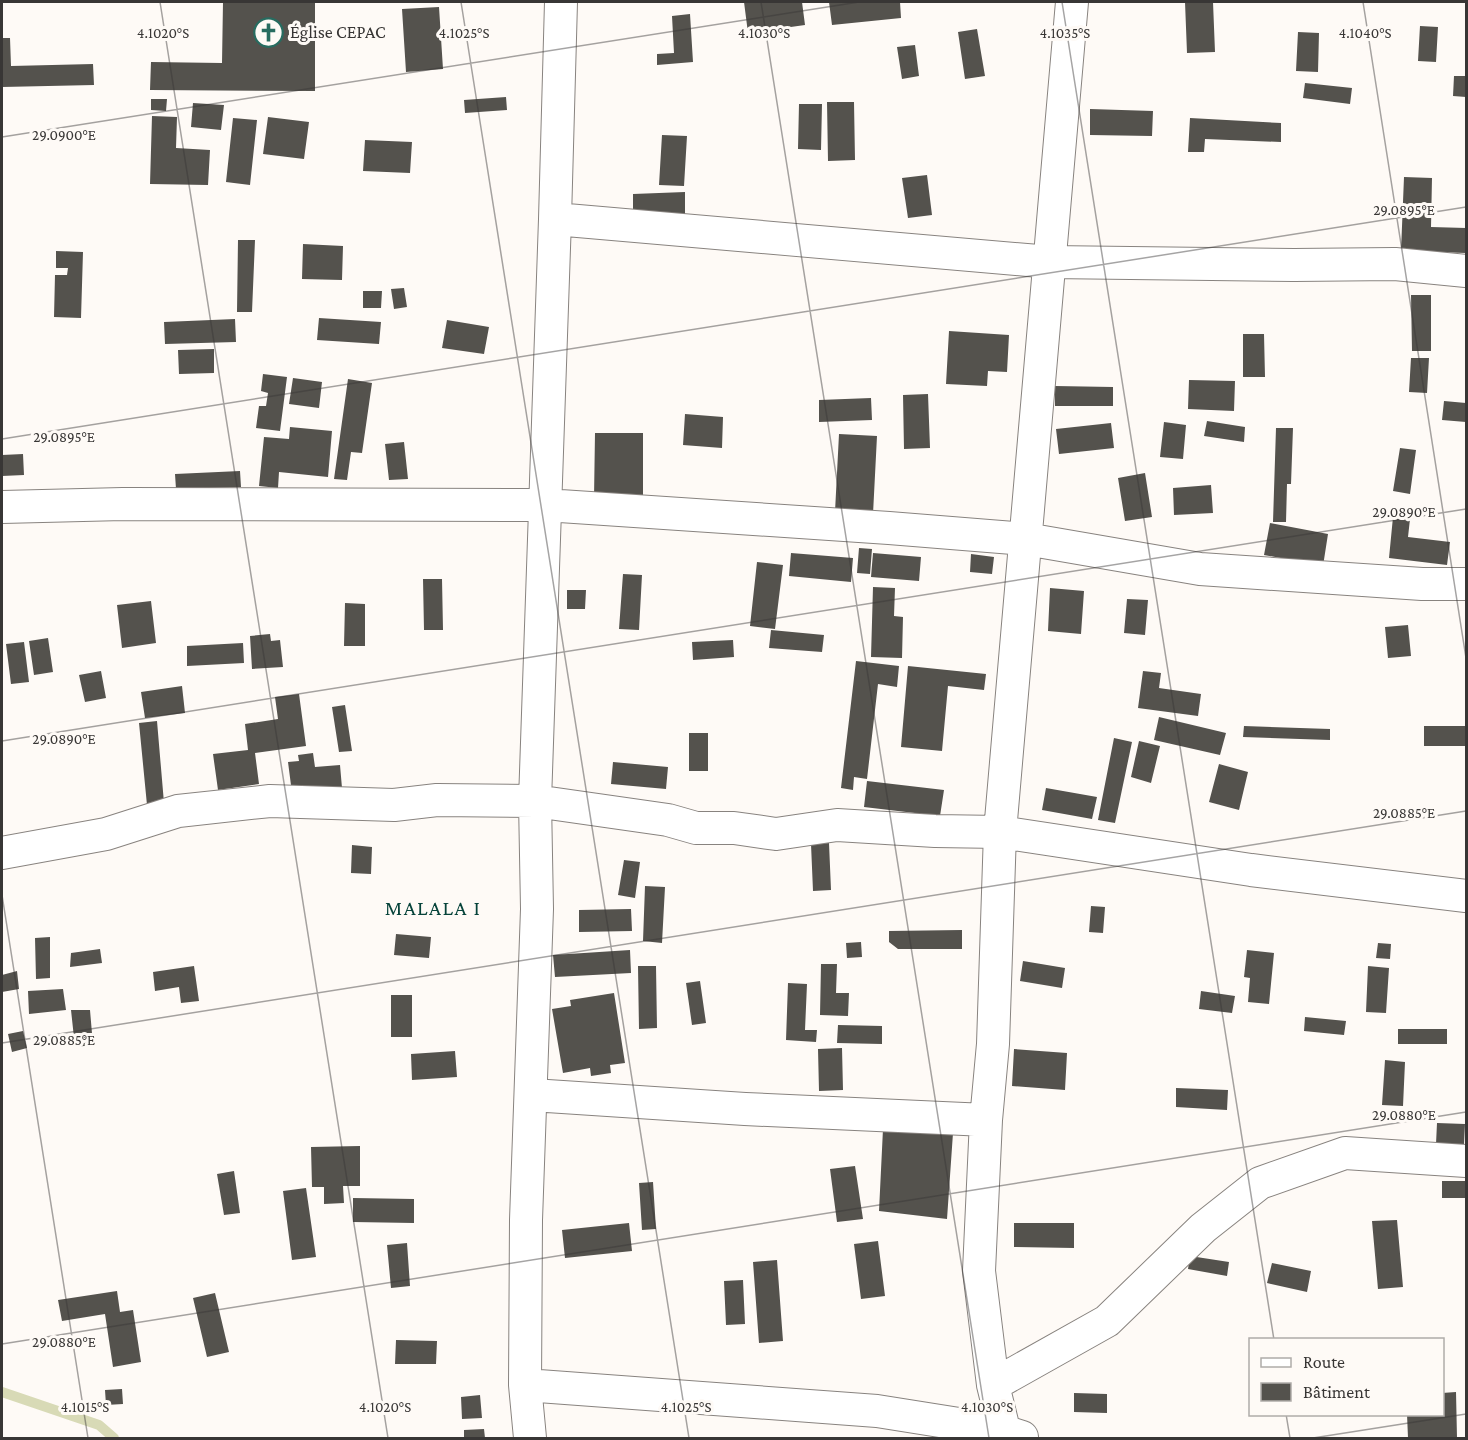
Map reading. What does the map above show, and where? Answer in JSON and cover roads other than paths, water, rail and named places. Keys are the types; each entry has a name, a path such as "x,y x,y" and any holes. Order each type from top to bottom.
{"street":[{"path":"530,1438 525,1385 526,1220 537,909 535,801 561,2"},
{"path":"1011,1436 993,1385 979,1270 986,1120 993,1044 1000,832 1072,2"},
{"path":"555,219 1050,262 1395,264 1467,271"},
{"path":"2,507 123,504 545,505 1026,539 1200,569 1422,584 1467,584"},
{"path":"2,853 106,834 178,811 270,801 394,805 437,800 535,801 668,820 696,828 734,828 776,834 837,825 1000,832 1251,870 1467,896"},
{"path":"532,1095 745,1109 986,1120"},
{"path":"993,1385 1107,1321 1203,1228 1260,1183 1345,1153 1467,1161"},
{"path":"525,1385 877,1411 1011,1436"}],"waterway":[{"path":"2,1392 99,1425 114,1438"}],"place":[{"name":"Église CEPAC","path":"269,32"}],"district":[{"name":"MALALA I","path":"433,908"}]}
